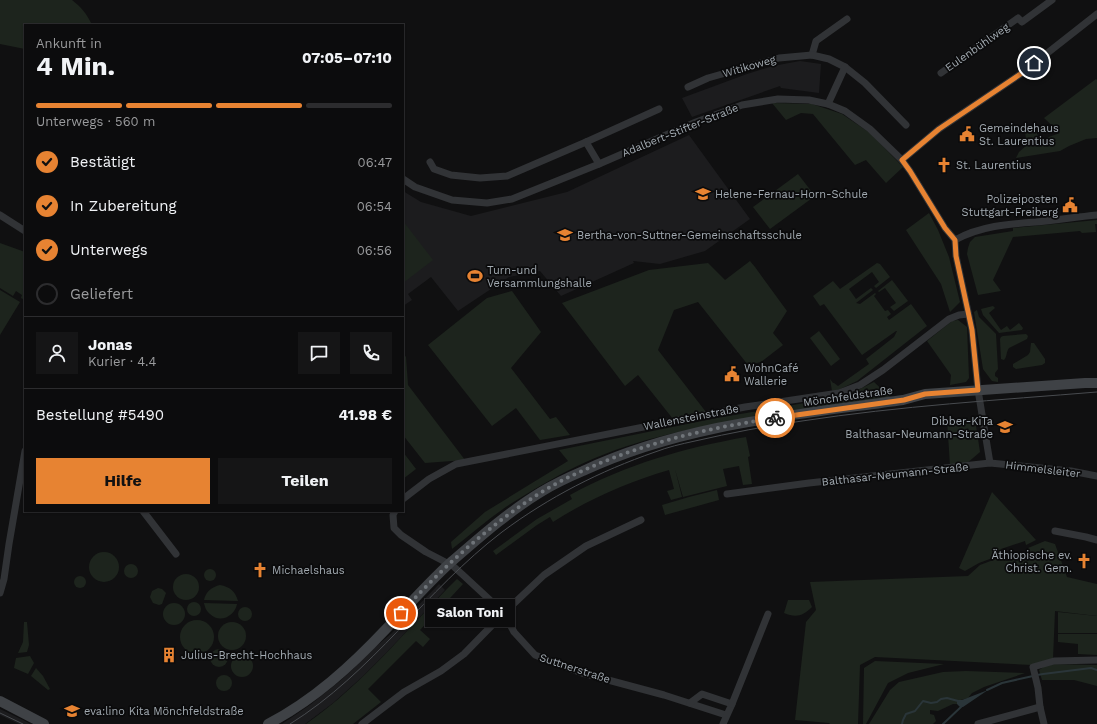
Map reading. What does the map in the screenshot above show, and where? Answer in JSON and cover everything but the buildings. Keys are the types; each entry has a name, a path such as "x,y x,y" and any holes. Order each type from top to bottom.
{"main road":[{"name":"Mönchfeldstraße","path":"268,724 297,708 342,672 449,564 506,517 541,492 560,481 600,463 636,449 682,436 758,420 904,400 925,394 1097,383"},
{"path":"0,701 44,724"}],"street":[{"name":"Eulenbühlweg","path":"940,73 1018,18 1022,22 1052,0"},
{"path":"902,160 939,129 1022,73 1097,14"},
{"path":"812,55 816,41 847,19"},
{"name":"Witikoweg","path":"688,87 708,78 779,58 812,55 845,67 866,83 906,125"},
{"path":"828,104 845,67"},
{"name":"Adalbert-Stifter-Straße","path":"404,180 415,187 452,200 488,203 512,199 599,164 696,122 742,105 778,99 809,100 828,104 845,111 870,129 902,160 945,228 955,240"},
{"path":"430,162 434,169 451,175 480,178 507,176 659,109"},
{"path":"586,142 599,164"},
{"path":"0,215 24,230"},
{"path":"990,463 978,390 972,330 956,256 955,240 974,231 1006,225 1097,215"},
{"name":"Wallensteinstraße","path":"404,498 429,478 456,464 739,408 839,393 860,385 884,370 949,319 959,315 968,314"},
{"path":"0,593 24,457"},
{"name":"Himmelsleiter","path":"990,463 1071,471 1097,476"},
{"name":"Balthasar-Neumann-Straße","path":"727,494 809,483 990,463"},
{"path":"144,512 176,554"},
{"path":"394,512 393,515 394,528 401,535 426,552 449,564"},
{"path":"362,724 404,692 441,671 464,654 544,575 586,546 642,520"},
{"path":"1055,531 1097,540"},
{"name":"Suttnerstraße","path":"449,564 464,574 504,613 514,632 535,655 582,673 664,695 726,716"},
{"path":"723,724 768,614"},
{"path":"1044,724 1033,667 1054,661 1097,660"},
{"path":"690,703 702,694 732,704"},
{"path":"978,724 1040,707"}],"shaded area":[{"path":"0,0 72,0 84,11 92,24 24,24 24,49 0,44"},
{"path":"800,61 821,64 819,93 781,88 780,86 692,117 682,98 747,74 773,66"},
{"path":"1096,79 1097,138 1086,139 1060,151 1016,158 1019,152 1027,145 1025,132 1033,125 1040,140 1060,133 1044,118"},
{"path":"772,103 812,104 842,114 870,133 903,167 886,183 866,160 855,165 813,114 801,113 786,120"},
{"name":"Bertha-von-Suttner-Gemeinschaftsschule","path":"689,135 750,219 705,251 660,264 633,261 634,263 561,296 540,271 509,277 458,311 431,277 408,294 412,300 404,305 404,192 421,202 471,216 567,192"},
{"path":"798,174 815,196 770,229 753,207"},
{"path":"929,213 949,257 960,302 950,312 941,284 906,230"},
{"path":"1097,220 1097,224 1095,224 1096,232 1082,233 1080,231 1013,237 1013,228"},
{"path":"404,222 433,260 404,282"},
{"path":"1013,231 1013,237 993,280 1001,291 978,295 967,254 970,242 975,237"},
{"path":"0,243 24,252 24,300 21,298 22,295 16,291 13,296 0,288"},
{"path":"750,261 787,311 773,333 783,345 761,362 748,365 698,302 674,310 658,350 706,412 673,419 638,375 625,386 562,303 649,270 708,263 725,280"},
{"path":"877,263 880,264 890,277 876,288 874,286 879,282 872,272 849,289 856,299 871,288 873,290 856,303 860,304 875,293 876,294 874,296 885,311 888,310 891,314 887,317 889,320 911,304 927,326 857,381 838,390 832,391 830,379 838,386 869,364 866,359 894,337 897,331 862,355 824,304 820,306 813,296 833,281 840,289"},
{"path":"892,280 908,301 894,311 890,307 896,303 885,288 879,292 878,291"},
{"path":"0,290 20,302 0,335"},
{"path":"512,291 541,332 511,368 550,419 556,417 570,435 540,440 516,408 492,426 428,345 487,298"},
{"path":"993,306 995,308 989,313 1001,330 1007,326 1010,330 1019,323 1023,328 1022,330 999,333 983,315 981,309"},
{"path":"977,310 979,317 996,334 998,369 995,376 998,378 998,382 992,381 983,369 974,312"},
{"path":"958,320 967,327 969,378 966,382 950,385 951,375 927,341 952,321"},
{"path":"819,331 840,359 831,366 810,338"},
{"path":"1026,334 1028,336 1027,339 1009,348 1005,359 1001,359 1001,337"},
{"path":"1031,343 1034,343 1045,359 1045,363 1042,365 1016,369 1013,367 1013,364 1028,355 1030,352"},
{"path":"404,354 406,357 408,385 465,460 425,463 404,436"},
{"path":"874,382 891,398 706,426 639,442 595,458 557,476 511,504 452,549 451,542 485,512 568,461 559,450 717,418 840,397"},
{"path":"947,419 975,419 980,452 966,464 950,466"},
{"path":"746,437 750,456 748,457 752,484 743,485 739,466 723,469 727,486 683,497 675,469 682,497 671,500 667,491 674,489 669,470 609,492 553,522 550,517 496,555 493,551 537,519 572,499 570,495 613,474 656,458 700,446"},
{"path":"404,453 416,469 404,478"},
{"path":"717,490 719,500 665,515 662,505"},
{"path":"992,492 1036,540 1026,545 1025,541 1001,549 1003,554 979,563 965,571 959,568"},
{"path":"1045,541 1055,544 1067,577 1097,584 1097,616 1055,611 1053,659 1032,665 875,657 860,665 858,724 830,724 795,720 806,622 816,610 810,582 968,576 980,565 1004,556 1006,561 1029,552 1028,548"},
{"path":"104,552 115,556 119,567 115,578 104,582 93,578 89,567 93,556"},
{"path":"131,564 136,566 138,571 136,576 131,578 126,576 124,571 126,566"},
{"path":"210,569 214,571 216,575 214,579 210,581 206,579 204,575 206,571"},
{"path":"186,574 195,578 199,587 195,596 186,600 177,596 173,587 177,578"},
{"path":"78,576 82,576 86,582 82,588 78,588 74,584 74,580"},
{"path":"457,579 463,584 439,610 437,608 431,614 433,616 420,630 430,639 423,647 416,641 368,689 381,702 353,724 306,724 347,691 366,673"},
{"path":"439,584 445,590 387,652 333,703 305,724 282,724 310,705 340,681 368,653 391,634"},
{"path":"220,585 232,590 238,601 204,600 206,594 210,590"},
{"path":"158,588 162,589 166,593 162,604 159,605 153,603 150,597 152,591"},
{"path":"788,600 809,600 812,607 806,612 796,616 788,615 784,613"},
{"path":"194,602 199,604 201,609 199,614 194,616 189,614 187,609 189,604"},
{"path":"174,603 182,606 185,614 182,622 174,625 166,622 163,614 166,606"},
{"path":"204,603 237,604 236,608 230,615 218,618 209,613"},
{"path":"245,607 250,609 252,614 250,619 245,621 240,619 238,614 240,609"},
{"path":"1058,612 1097,616 1097,633 1058,633"},
{"path":"194,620 200,620 204,621 211,627 214,637 213,644 207,651 200,654 194,654 190,653 183,647 180,640 180,634 181,630 187,623"},
{"path":"24,622 27,622 29,645 27,652 18,653 23,642"},
{"path":"232,622 238,623 242,626 245,630 245,642 242,646 238,649 232,650 226,649 222,646 219,642 218,636 219,630 222,626 226,623"},
{"path":"1058,634 1097,634 1097,655 1078,654 1078,644 1058,642"},
{"path":"219,649 225,652 228,658 225,664 219,667 213,664 210,658 213,652"},
{"path":"242,655 250,658 253,666 250,674 242,677 234,674 231,666 234,658"},
{"path":"30,656 34,663 28,674 14,668 16,658"},
{"path":"875,661 944,664 908,673 888,683 866,724 863,724 864,668"},
{"path":"1048,664 1097,665 1097,686 1074,680 1042,680 1039,670"},
{"path":"36,668 43,676 50,689 48,690 31,676"},
{"path":"966,671 1025,673 984,687 972,693 968,698 957,701 957,704 953,704 938,711 930,710 930,714 934,715 936,721 933,724 869,724 890,690 899,682 943,672"},
{"path":"221,675 227,675 232,680 230,689 227,691 221,691 216,686 216,680"},
{"path":"988,690 963,707 960,707 957,704 958,700 962,700"},
{"path":"0,709 30,724 19,724 0,715"}],"waterway":[{"path":"1037,675 1091,668 1097,670"},
{"path":"987,690 1002,683 1033,676"},
{"path":"902,724 906,714 915,711 923,701 931,703 947,698 958,701"},
{"path":"943,724 962,706"}],"tram line":[{"path":"290,724 320,703 347,681 448,579 502,532 538,507 557,496 595,476 635,459 675,446 735,432 789,423 913,407 1097,392"},
{"path":"0,713 23,724"}],"way so far":[{"path":"401,613 430,582 477,540 524,503 560,481 600,463 658,442 758,420 775,418"}],"place":[{"name":"Gemeindehaus St. Laurentius","path":"967,134"},
{"name":"St. Laurentius","path":"944,165"},
{"name":"Helene-Fernau-Horn-Schule","path":"703,194"},
{"name":"Polizeiposten Stuttgart-Freiberg","path":"1070,205"},
{"name":"Bertha-von-Suttner-Gemeinschaftsschule","path":"565,235"},
{"name":"Turn-und Versammlungshalle","path":"475,276"},
{"name":"WohnCafé Wallerie","path":"732,374"},
{"name":"Dibber-KiTa Balthasar-Neumann-Straße","path":"1005,427"},
{"name":"Äthiopische ev. Christ. Gem.","path":"1084,561"},
{"name":"Michaelshaus","path":"260,570"},
{"name":"Salon Toni","path":"401,613"},
{"name":"Julius-Brecht-Hochhaus","path":"169,655"},
{"name":"eva:lino Kita Mönchfeldstraße","path":"72,711"}],"route":[{"path":"775,418 904,400 925,394 978,390 972,330 956,256 955,240 945,228 902,160 939,129 1022,73 1034,63"}]}
